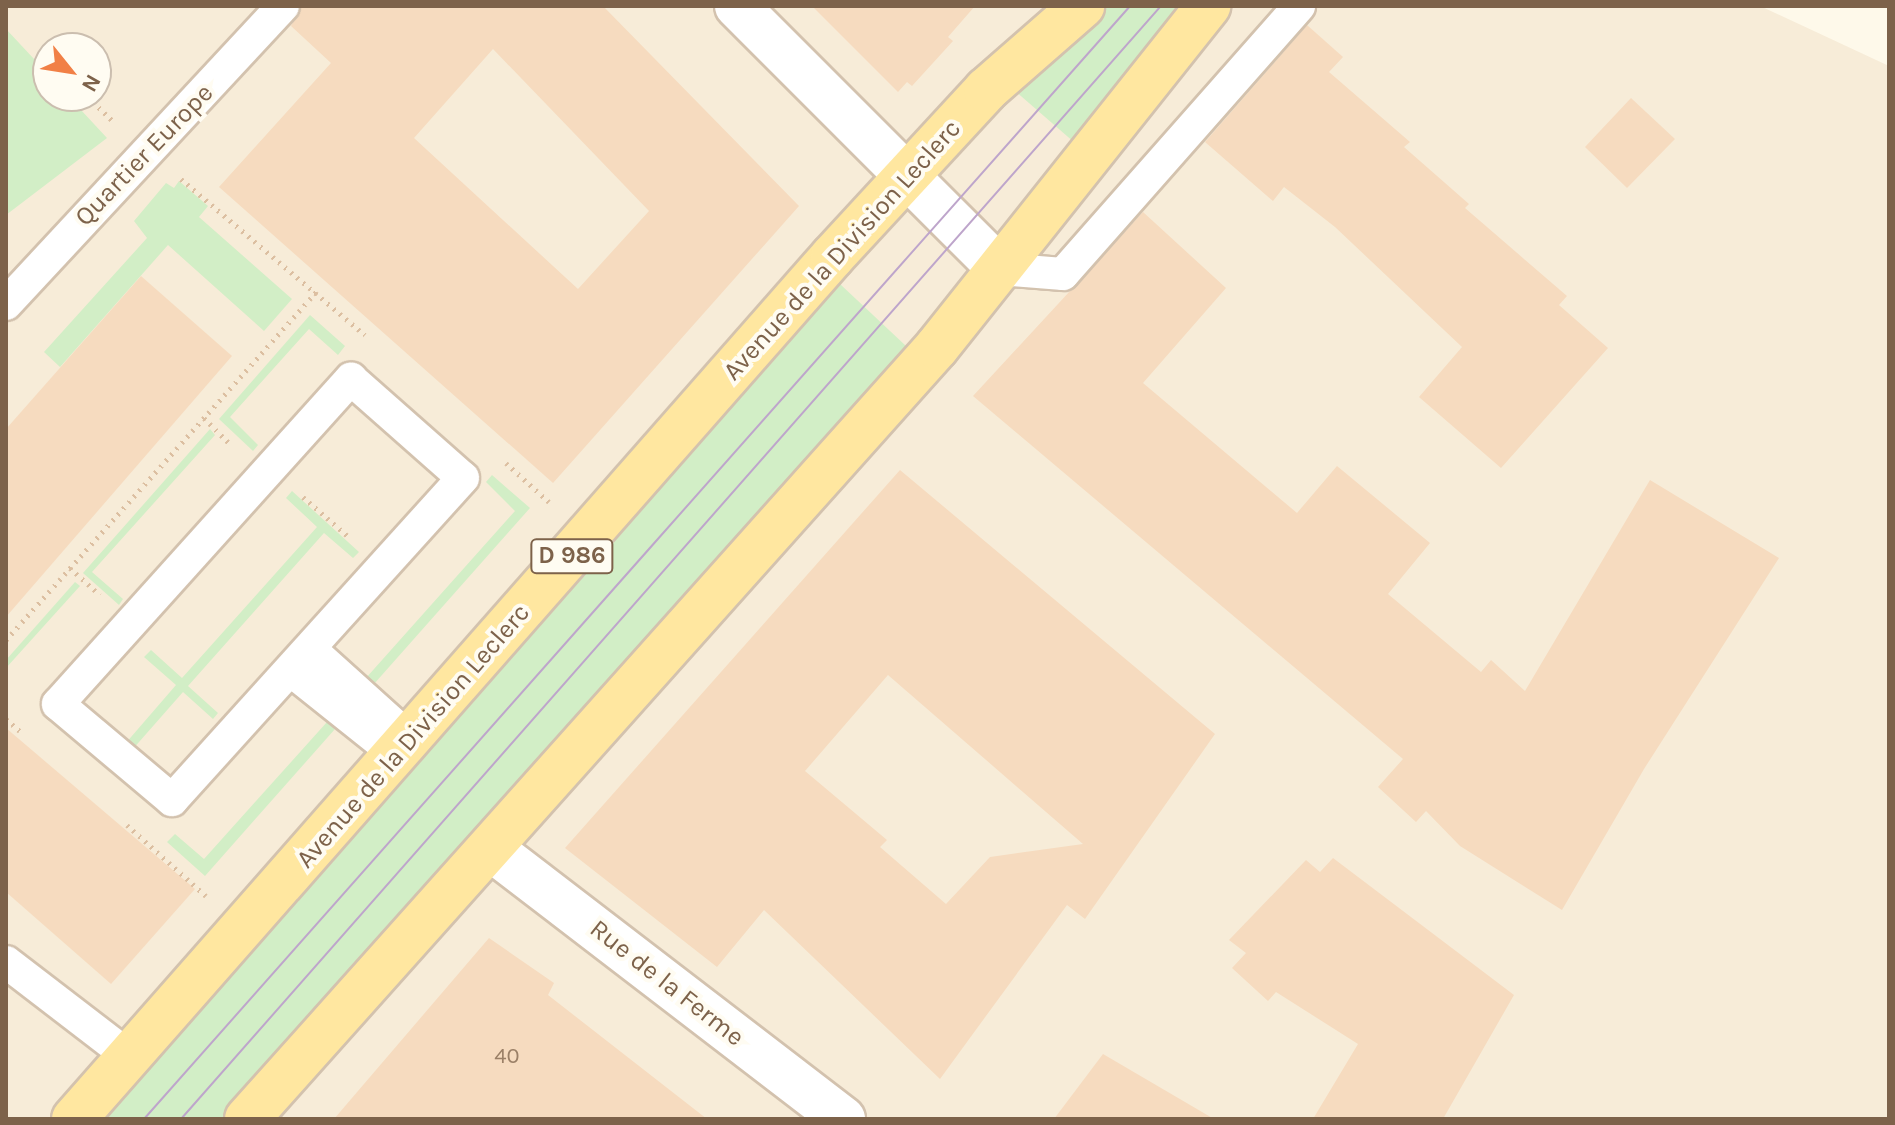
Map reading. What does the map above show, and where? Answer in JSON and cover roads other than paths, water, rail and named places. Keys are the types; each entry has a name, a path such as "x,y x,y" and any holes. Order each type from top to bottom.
{"main road":[{"name":"Avenue de la Division Leclerc","path":"74,1119 907,175 986,90 1082,6"},
{"path":"247,1119 921,365 1208,6"}],"street":[{"path":"737,6 1000,269"},
{"name":"Rue de la Ferme","path":"490,848 843,1119"}],"lane":[{"name":"Quartier Europe","path":"6,304 145,149 283,6"},
{"path":"1000,269 1063,274 1299,6"},
{"path":"351,379 463,478 302,661 172,800 58,704 351,379"},
{"path":"302,661 403,747"},
{"path":"6,962 130,1057"}],"tram line":[{"path":"144,1119 1130,6"},
{"path":"181,1119 1161,6"}]}
